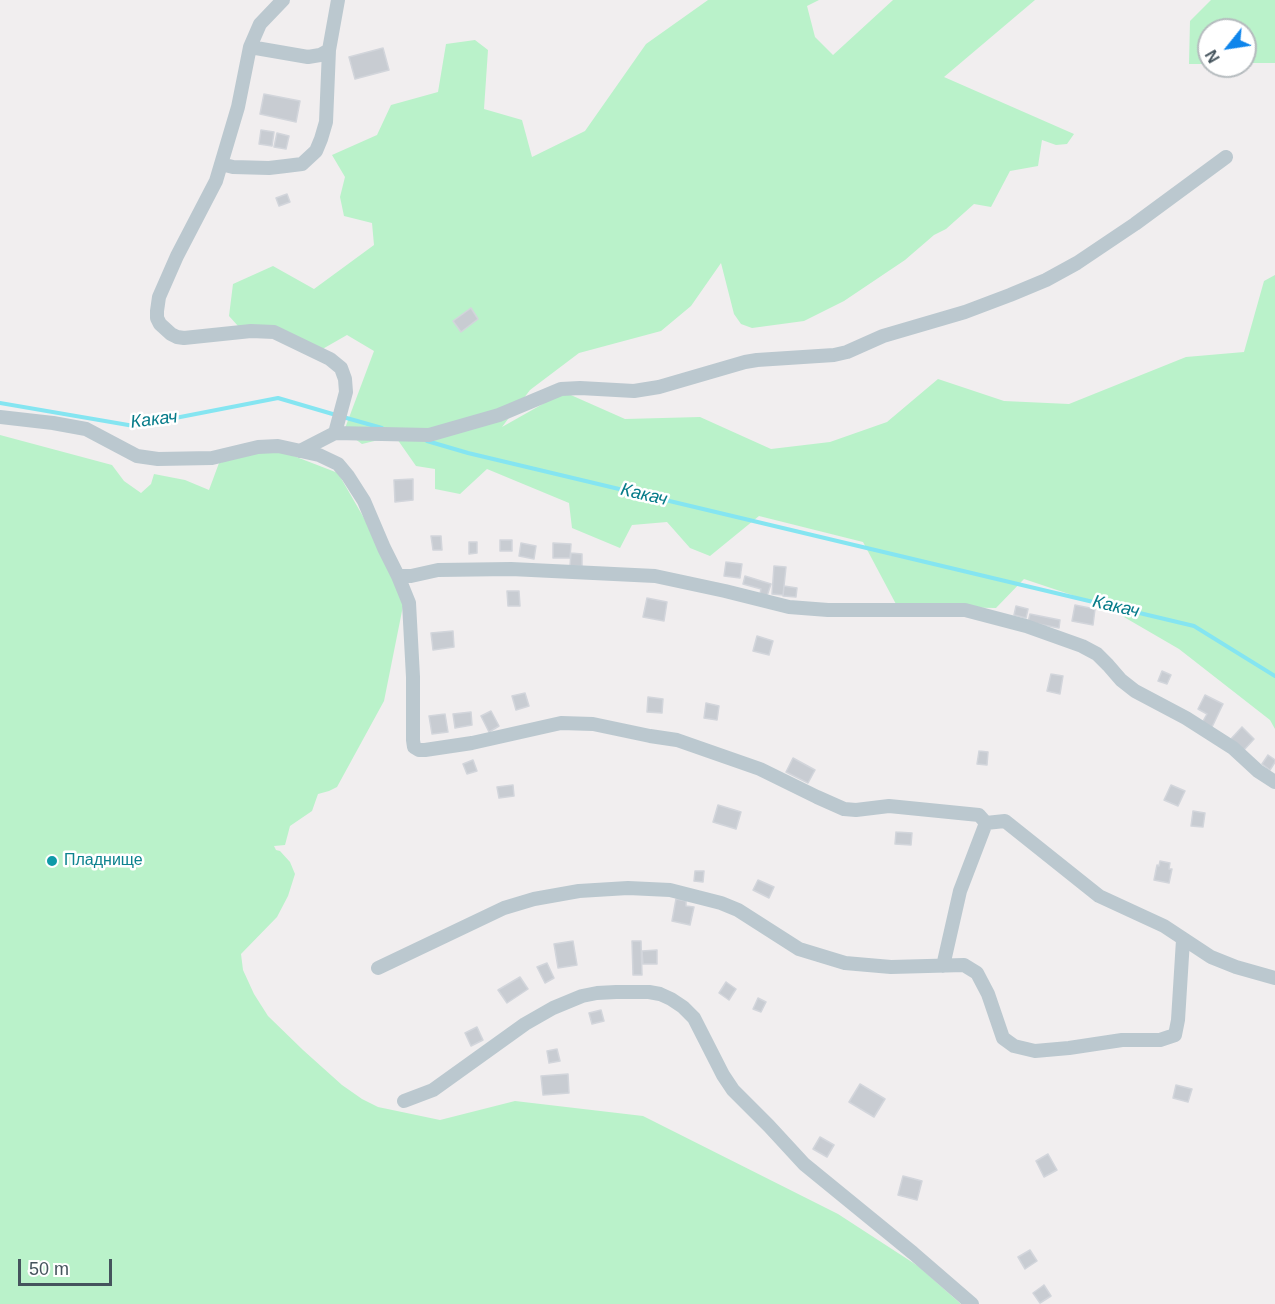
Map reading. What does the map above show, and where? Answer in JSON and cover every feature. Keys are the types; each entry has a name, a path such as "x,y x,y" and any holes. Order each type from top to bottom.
{"street":[{"path":"283,0 260,24 250,47 238,107 216,181 177,256 159,297 157,311 160,324 171,334 184,338 250,331 274,332 330,359 341,369 345,379 346,392 336,428"},
{"path":"221,164 233,167 269,168 302,164 316,151 326,122 329,50 338,0"},
{"path":"250,47 308,57 320,55 329,50"},
{"path":"300,451 336,428 429,435 499,415 561,389 634,391 659,387 745,362 847,352 883,336 1010,296 1046,280 1077,263 1135,224 1226,157"},
{"path":"0,417 86,429 137,456 158,459 212,458 258,447 278,446 319,455 338,464 364,501 409,603 413,676 413,741 414,747 419,750 472,743 561,723 593,724 677,740 760,769 843,809 856,810 889,806 968,813 979,815 986,823"},
{"path":"398,576 411,576 438,570 511,569 655,576 789,607 828,610 965,610 975,612 1026,626 1082,646 1096,654 1135,691 1186,718 1233,748 1258,771 1275,782"},
{"path":"986,823 1005,821 1099,896 1164,926 1211,957 1275,978"},
{"path":"943,966 960,891 986,823"},
{"path":"378,968 504,909 534,899 579,891 628,888 669,890 721,903 738,910 799,949 844,963 891,967 964,965 977,973 988,994 1003,1038 1014,1046 1035,1051 1122,1040 1160,1040 1176,1035 1183,940"},
{"path":"404,1101 433,1090 525,1024 572,1000 582,996 616,992 660,994 683,1007 694,1018 733,1090 804,1164 972,1304"}],"green space":[{"path":"708,0 819,0 807,6 815,37 833,55 893,0 1035,0 944,77 1074,134 1067,144 1056,145 1042,140 1038,166 1010,171 991,207 974,204 905,260 844,301 804,321 752,328 741,324 734,314 721,263 691,306 661,331 579,353 530,390 502,427 564,392 625,419 700,417 771,449 830,442 887,422 938,379 1004,401 1069,404 1186,357 1244,352 1264,281 1275,275 1275,729 1270,720 1179,649 1105,606 1024,579 996,608 897,606 863,542 759,516 710,556 690,548 667,522 632,525 620,548 572,528 569,503 487,469 460,494 435,489 435,469 416,466 395,436 362,444 344,431 374,351 347,335 319,351 238,326 229,316 233,284 273,266 314,289 374,245 372,223 344,216 340,197 345,177 332,155 377,135 391,105 438,92 446,44 475,40 488,50 484,109 522,120 532,157 585,131 646,44"},
{"path":"1211,0 1275,0 1275,63 1257,63 1257,18 1197,18 1197,64 1189,64 1190,21"},
{"path":"0,435 112,465 124,481 141,493 151,484 154,474 185,480 209,490 219,463 254,452 286,453 338,473 406,591 384,701 337,787 318,794 312,811 290,826 285,845 274,846 290,862 295,874 288,896 277,917 241,954 243,970 268,1016 303,1050 342,1085 362,1099 378,1107 440,1120 515,1101 643,1116 838,1214 918,1266 961,1304 0,1304"}],"building":[{"path":"383,48 389,70 355,79 349,57"},
{"path":"264,94 300,101 296,122 260,114"},
{"path":"261,130 274,132 272,146 259,144"},
{"path":"277,133 289,136 286,149 274,147"},
{"path":"287,194 290,202 279,206 276,198"},
{"path":"471,308 478,319 461,332 453,321"},
{"path":"413,479 413,500 395,502 394,480"},
{"path":"431,536 441,536 442,550 433,550"},
{"path":"500,540 512,540 512,551 500,551"},
{"path":"469,542 477,542 477,553 469,554"},
{"path":"521,543 536,546 534,559 519,556"},
{"path":"553,543 571,544 570,558 553,558"},
{"path":"571,553 582,554 582,566 570,566"},
{"path":"726,562 742,564 740,578 724,576"},
{"path":"774,566 786,567 783,595 772,594"},
{"path":"745,576 771,584 767,596 760,594 761,589 743,584"},
{"path":"784,586 797,588 796,597 783,596"},
{"path":"507,591 519,591 520,606 508,606"},
{"path":"647,598 667,602 664,621 643,617"},
{"path":"1075,605 1095,609 1093,625 1072,621"},
{"path":"1016,606 1028,609 1026,618 1014,615"},
{"path":"1030,614 1060,620 1059,628 1028,622"},
{"path":"453,631 454,647 433,650 431,633"},
{"path":"757,636 773,641 769,655 753,651"},
{"path":"1162,671 1171,675 1167,684 1158,681"},
{"path":"1051,674 1063,676 1060,694 1047,691"},
{"path":"525,693 529,706 516,710 512,696"},
{"path":"1205,695 1223,704 1212,727 1202,723 1207,714 1198,709"},
{"path":"648,697 663,699 662,713 647,712"},
{"path":"706,703 719,706 717,720 704,718"},
{"path":"491,711 499,726 489,732 481,716"},
{"path":"471,712 472,725 455,728 453,714"},
{"path":"445,714 448,732 432,734 429,716"},
{"path":"1242,727 1254,739 1243,751 1230,740"},
{"path":"979,751 988,752 987,765 977,764"},
{"path":"1268,755 1275,760 1270,770 1262,764"},
{"path":"793,758 815,770 808,783 786,772"},
{"path":"473,760 477,771 467,774 463,764"},
{"path":"513,785 514,796 499,798 497,787"},
{"path":"1171,785 1185,791 1178,806 1164,800"},
{"path":"718,805 741,812 736,829 713,822"},
{"path":"1193,811 1205,813 1203,827 1191,826"},
{"path":"896,832 912,833 911,845 895,844"},
{"path":"1160,861 1170,863 1169,869 1172,869 1169,883 1154,880"},
{"path":"695,871 704,871 703,882 694,881"},
{"path":"758,880 774,887 769,898 753,890"},
{"path":"676,899 686,901 686,906 694,907 690,925 672,921"},
{"path":"573,941 577,965 558,968 554,944"},
{"path":"632,941 641,941 642,975 633,975"},
{"path":"657,950 657,964 643,964 642,951"},
{"path":"547,963 554,978 545,983 537,967"},
{"path":"520,977 528,989 507,1003 498,990"},
{"path":"726,982 736,989 729,1000 719,993"},
{"path":"758,998 766,1002 761,1012 753,1009"},
{"path":"601,1010 604,1021 592,1024 589,1013"},
{"path":"477,1027 483,1040 471,1046 465,1033"},
{"path":"557,1049 560,1061 549,1063 547,1051"},
{"path":"568,1074 569,1093 543,1095 541,1076"},
{"path":"860,1084 885,1099 874,1117 849,1102"},
{"path":"1176,1085 1192,1089 1188,1102 1173,1098"},
{"path":"820,1137 834,1145 827,1157 813,1149"},
{"path":"1048,1154 1057,1170 1044,1177 1036,1161"},
{"path":"903,1176 922,1181 917,1200 898,1195"},
{"path":"1030,1250 1037,1261 1025,1269 1018,1257"},
{"path":"1044,1285 1051,1296 1040,1303 1033,1293"}],"waterway":[{"name":"Какач","path":"0,403 134,426 278,398 336,415"},
{"name":"Какач","path":"343,417 382,428"},
{"name":"Какач","path":"427,441 468,453 1194,626 1275,676"}],"place":[{"name":"Пладнище","path":"52,861"}]}
